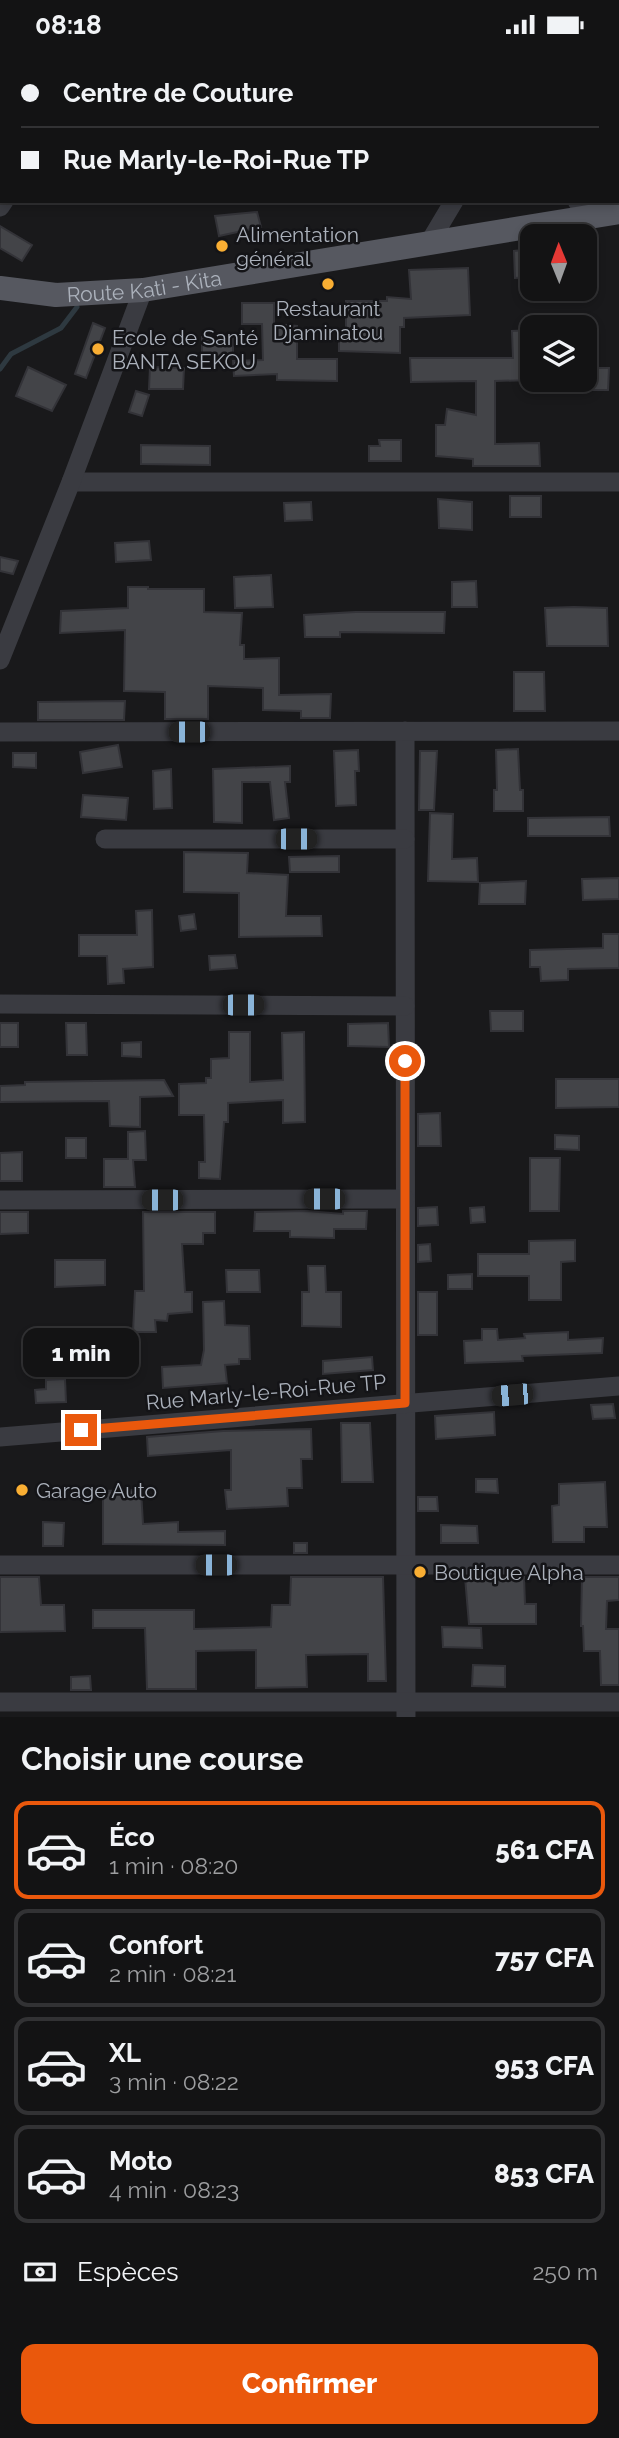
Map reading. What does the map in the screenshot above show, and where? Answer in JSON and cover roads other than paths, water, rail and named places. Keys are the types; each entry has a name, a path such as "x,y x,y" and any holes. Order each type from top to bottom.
{"main road":[{"name":"Route Kati - Kita","path":"3,290 56,295 143,290 429,243 583,209 619,212"}],"street":[{"path":"429,243 453,203"},
{"path":"0,660 8,618 71,482 143,290"},
{"path":"71,482 619,482"},
{"path":"405,731 406,1710"},
{"path":"0,732 619,731"},
{"path":"105,839 405,839"},
{"path":"0,1004 405,1006"},
{"path":"0,1200 405,1199"},
{"name":"Rue Marly-le-Roi-Rue TP","path":"0,1437 619,1386"},
{"path":"0,1565 619,1565"},
{"path":"0,1702 406,1710 549,1710 619,1702"}],"waterway":[{"path":"0,369 11,354 61,328 77,307"}],"place":[{"name":"Alimentation général","path":"222,246"},
{"name":"Restaurant Djaminatou","path":"328,284"},
{"name":"Ecole de Santé BANTA SEKOU","path":"98,349"},
{"name":"Garage Auto","path":"22,1490"},
{"name":"Boutique Alpha","path":"420,1572"}]}
